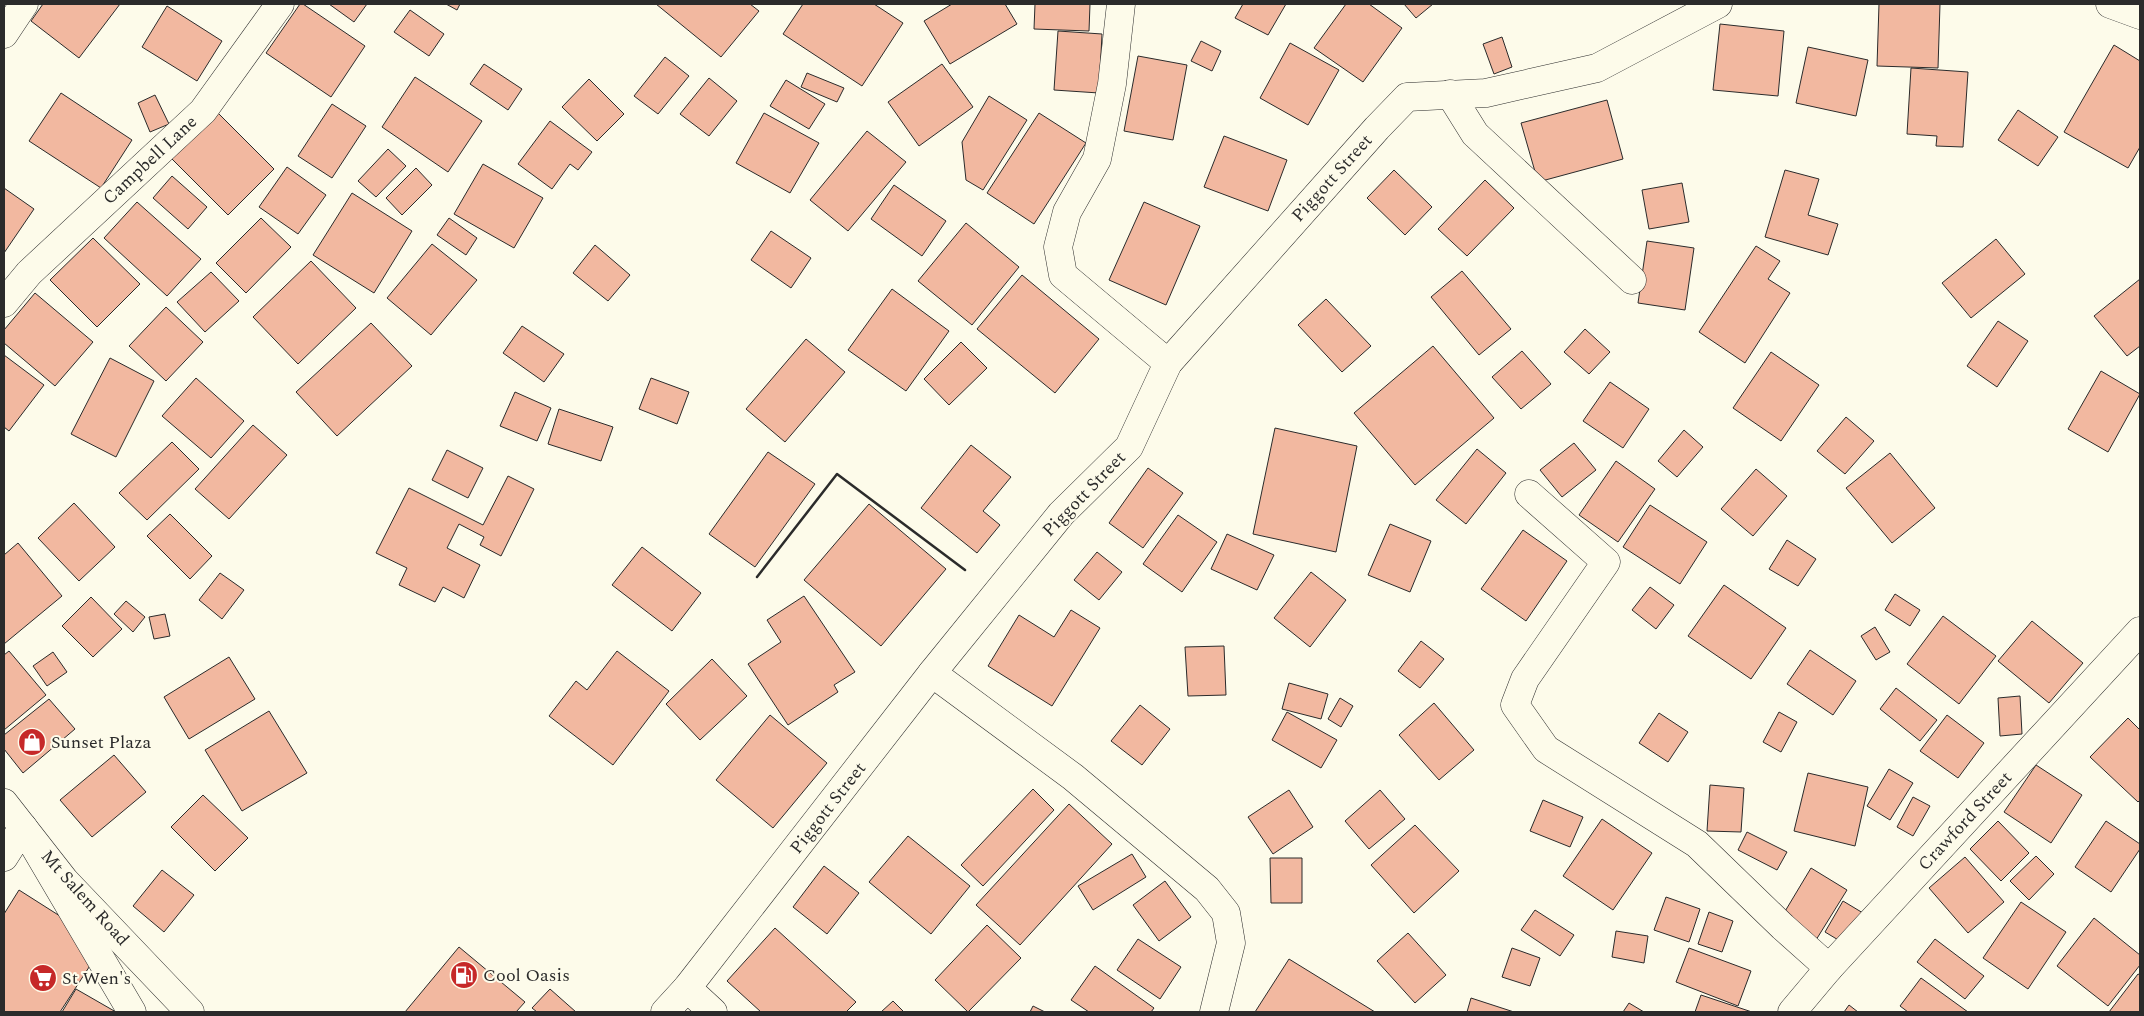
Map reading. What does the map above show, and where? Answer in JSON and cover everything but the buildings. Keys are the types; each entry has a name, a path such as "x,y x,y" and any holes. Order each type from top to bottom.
{"street":[{"path":"4,34 24,4"},
{"name":"Campbell Lane","path":"4,303 29,273 203,111 280,4"},
{"path":"1121,4 1112,84 1097,159 1067,212 1058,247 1063,275 1168,363"},
{"name":"Piggott Street","path":"665,1012 687,988 932,673 1061,514 1129,447 1168,363 1377,128 1407,97 1486,93 1598,68 1718,4"},
{"path":"2110,4 2140,14"},
{"path":"1450,94 1475,134 1632,280"},
{"path":"1529,494 1606,562 1525,679 1515,705 1546,748 1697,844 1783,928 1830,968"},
{"name":"Crawford Street","path":"1792,1012 1830,968 2140,631"},
{"path":"932,673 1073,777 1207,889 1226,913 1231,943 1214,1012"},
{"name":"Mt Salem Road","path":"4,803 65,881 190,1012"},
{"path":"4,858 23,827 132,1012"},
{"path":"687,988 713,1012"}],"wall":[{"path":"757,577 837,474 965,570"}],"place":[{"name":"Sunset Plaza","path":"32,742"},
{"name":"Cool Oasis","path":"464,975"},
{"name":"St Wen's","path":"43,978"}]}
